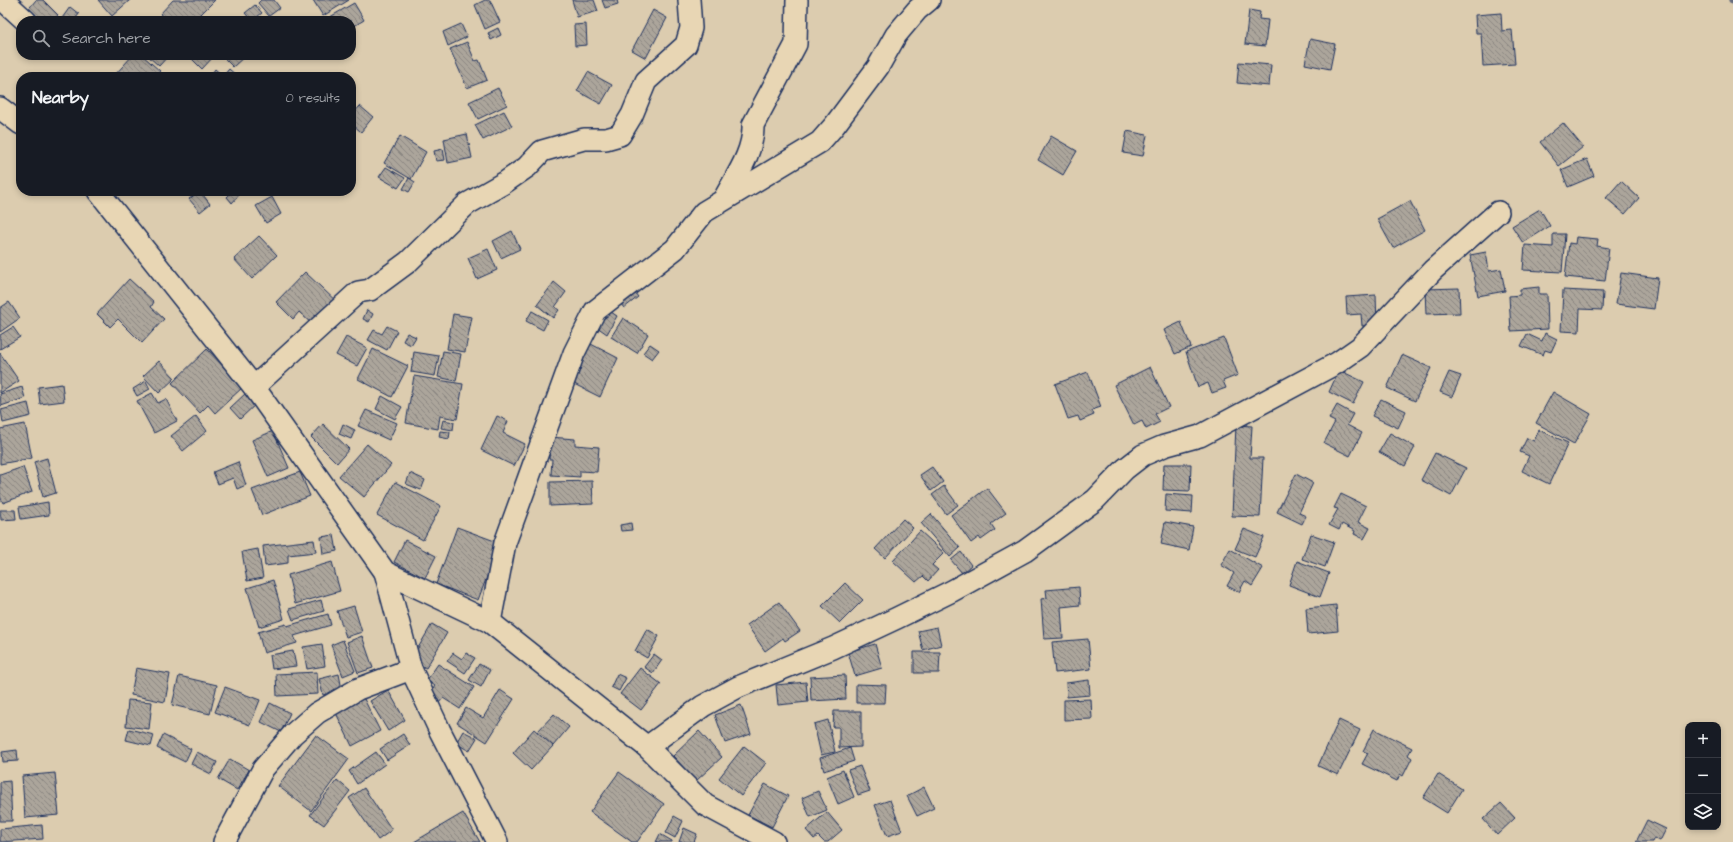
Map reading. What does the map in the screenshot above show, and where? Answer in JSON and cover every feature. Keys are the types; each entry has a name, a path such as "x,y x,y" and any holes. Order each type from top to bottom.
{"street":[{"path":"3,0 21,16"},
{"path":"254,387 358,292 370,290 408,262 467,204 504,183 528,167 542,151 584,139 606,139 620,135 632,115 646,81 686,45 691,28 689,0"},
{"path":"725,197 746,159 753,138 753,125 796,44 797,0"},
{"path":"490,622 505,543 574,353 595,311 675,249 704,212 725,197 820,142 834,126 878,67 896,35 917,10 929,0"},
{"path":"0,108 16,120"},
{"path":"102,196 254,387 385,572 411,669 440,731 497,842"},
{"path":"647,747 703,706 738,687 833,648 897,618 952,591 1025,551 1095,500 1125,469 1143,455 1164,446 1200,436 1337,363 1360,347 1433,270 1498,212"},
{"path":"385,572 490,622 647,747 705,805 774,842"},
{"path":"224,842 263,769 293,734 317,713 358,689 411,669"}],"building":[{"path":"36,0 43,0 58,15 28,16 25,13"},
{"path":"98,0 130,0 112,16"},
{"path":"173,0 215,0 199,16 162,16 160,14"},
{"path":"261,0 274,0 280,8 269,16 258,3"},
{"path":"313,0 349,0 323,16"},
{"path":"485,0 490,0 500,22 485,29 475,5"},
{"path":"572,0 594,0 598,11 577,17"},
{"path":"602,0 617,0 618,4 605,8"},
{"path":"354,3 364,20 356,25 356,16 332,16"},
{"path":"255,5 262,13 258,16 248,16 245,13"},
{"path":"70,7 79,14 78,16 64,16"},
{"path":"653,10 667,18 646,58 632,50"},
{"path":"1249,10 1260,12 1259,19 1268,20 1265,46 1245,44"},
{"path":"1501,13 1502,31 1512,30 1515,64 1483,66 1481,33 1476,33 1475,15"},
{"path":"461,24 467,37 448,46 443,32"},
{"path":"586,24 587,45 575,46 574,25"},
{"path":"498,28 501,35 491,40 488,33"},
{"path":"1310,39 1335,44 1330,69 1305,64"},
{"path":"467,42 475,61 479,60 487,80 467,88 450,49"},
{"path":"128,60 148,60 160,71 159,72 118,72"},
{"path":"152,60 164,60 159,66"},
{"path":"193,60 210,60 202,69"},
{"path":"226,60 241,60 233,67"},
{"path":"1239,62 1271,65 1269,86 1237,83"},
{"path":"588,72 612,85 601,104 577,91"},
{"path":"498,88 507,105 478,119 469,102"},
{"path":"360,106 373,117 361,132 356,128 356,110"},
{"path":"504,111 512,126 483,140 475,125"},
{"path":"1563,123 1583,147 1559,166 1540,142"},
{"path":"1127,131 1147,135 1143,156 1123,153"},
{"path":"467,134 472,158 448,163 444,139"},
{"path":"400,136 426,152 411,179 384,163"},
{"path":"1051,136 1077,151 1063,175 1038,160"},
{"path":"443,149 445,160 436,161 434,151"},
{"path":"1587,159 1594,176 1568,187 1561,170"},
{"path":"386,167 405,178 398,188 379,177"},
{"path":"409,178 415,182 409,192 403,189"},
{"path":"1621,181 1639,198 1625,214 1606,198"},
{"path":"193,196 204,196 210,204 200,212 189,199"},
{"path":"228,196 238,196 232,203 227,197"},
{"path":"272,197 281,214 266,223 256,206"},
{"path":"1410,201 1425,230 1393,248 1377,219"},
{"path":"1540,209 1550,226 1523,243 1512,226"},
{"path":"512,231 520,249 501,258 493,241"},
{"path":"1553,234 1565,234 1562,272 1523,270 1525,245 1553,247"},
{"path":"259,236 277,255 252,279 234,259"},
{"path":"1576,237 1598,239 1597,246 1609,248 1605,281 1565,277 1569,243 1575,244"},
{"path":"488,249 497,270 477,279 468,258"},
{"path":"1486,252 1489,271 1501,269 1505,291 1478,296 1470,255"},
{"path":"305,272 340,305 317,329 299,312 293,319 276,302"},
{"path":"1621,273 1658,278 1654,309 1616,304"},
{"path":"129,279 154,302 151,307 164,319 142,343 118,319 110,327 97,314"},
{"path":"554,282 566,292 555,307 559,310 553,318 537,305"},
{"path":"1539,287 1539,294 1547,294 1548,329 1511,331 1509,296 1520,295 1520,289"},
{"path":"631,288 638,297 624,308 617,299"},
{"path":"1459,288 1460,313 1426,314 1425,289"},
{"path":"1563,290 1603,292 1602,310 1580,309 1579,332 1561,331"},
{"path":"1376,295 1377,325 1362,326 1361,314 1347,315 1346,297"},
{"path":"9,302 20,318 0,332 0,308"},
{"path":"367,310 373,314 369,322 363,319"},
{"path":"608,310 617,316 607,334 597,327"},
{"path":"532,311 548,320 543,330 526,321"},
{"path":"453,314 472,317 465,352 447,349"},
{"path":"623,318 648,334 637,353 611,337"},
{"path":"1181,322 1191,347 1175,354 1164,330"},
{"path":"387,326 397,331 387,350 368,340 374,330 382,334"},
{"path":"13,327 20,337 0,349 0,335"},
{"path":"407,333 416,337 411,345 403,341"},
{"path":"1545,333 1557,339 1551,352 1545,350 1543,355 1521,346 1527,334 1542,341"},
{"path":"346,337 367,348 357,366 336,355"},
{"path":"1224,338 1238,375 1223,381 1226,388 1212,393 1208,383 1198,387 1186,352"},
{"path":"589,343 618,358 600,397 570,382"},
{"path":"650,344 659,350 652,359 643,353"},
{"path":"207,349 243,387 215,413 208,405 200,413 172,383"},
{"path":"373,349 408,366 392,397 358,379"},
{"path":"443,351 461,354 456,381 438,377"},
{"path":"414,352 439,356 435,376 411,372"},
{"path":"0,353 19,381 0,393"},
{"path":"1402,355 1431,368 1415,401 1387,388"},
{"path":"159,361 175,378 159,393 143,376"},
{"path":"1150,367 1169,407 1155,414 1160,422 1146,429 1142,421 1134,425 1114,385"},
{"path":"1339,370 1364,382 1353,404 1329,392"},
{"path":"1088,372 1101,407 1092,410 1094,415 1080,421 1078,416 1068,419 1055,384"},
{"path":"1449,372 1461,376 1452,397 1440,392"},
{"path":"414,376 463,384 457,419 440,416 438,429 406,423"},
{"path":"146,381 150,389 137,396 133,389"},
{"path":"62,384 64,401 40,404 38,387"},
{"path":"22,387 25,398 1,406 0,394"},
{"path":"247,392 257,403 240,419 230,408"},
{"path":"1553,392 1591,414 1574,444 1536,423"},
{"path":"152,393 158,403 166,399 177,421 154,433 137,401"},
{"path":"382,396 402,407 395,419 376,409"},
{"path":"1381,399 1406,411 1398,428 1372,416"},
{"path":"28,403 31,416 3,423 1,410"},
{"path":"1337,405 1353,414 1347,425 1362,433 1350,456 1324,443 1335,422 1329,419"},
{"path":"366,410 397,423 389,440 358,426"},
{"path":"196,416 207,431 183,451 171,436"},
{"path":"497,416 508,421 503,433 525,444 514,466 481,450"},
{"path":"443,420 454,422 453,430 441,428"},
{"path":"25,424 32,458 0,464 0,429"},
{"path":"323,424 349,449 337,463 311,437"},
{"path":"343,424 355,430 351,439 339,434"},
{"path":"1236,425 1252,426 1250,458 1263,458 1260,517 1232,516"},
{"path":"1539,430 1568,443 1549,484 1522,471 1529,456 1520,452 1527,438 1534,441"},
{"path":"273,431 289,468 268,477 252,440"},
{"path":"440,431 450,432 449,439 439,437"},
{"path":"1390,433 1415,447 1405,466 1379,452"},
{"path":"550,437 575,439 575,445 599,447 597,472 580,471 580,477 551,475 552,459 549,459"},
{"path":"367,444 391,465 364,497 339,476"},
{"path":"1435,453 1466,468 1451,496 1421,480"},
{"path":"47,458 56,493 43,497 34,462"},
{"path":"238,462 246,485 237,489 233,478 218,484 213,472"},
{"path":"1164,464 1191,464 1190,491 1163,490"},
{"path":"23,467 32,492 3,503 0,496 0,475"},
{"path":"932,467 943,482 931,491 920,475"},
{"path":"300,472 310,496 262,515 252,490"},
{"path":"410,473 425,480 421,490 406,484"},
{"path":"1296,474 1313,483 1299,513 1306,516 1302,524 1277,512"},
{"path":"592,481 593,504 550,506 550,482"},
{"path":"395,482 441,506 423,540 377,515"},
{"path":"944,486 958,505 946,514 932,495"},
{"path":"987,488 1006,513 991,524 995,530 981,540 979,537 971,543 951,515"},
{"path":"1166,494 1193,496 1192,513 1165,511"},
{"path":"1341,494 1366,506 1358,522 1370,528 1364,539 1354,534 1355,531 1342,524 1339,530 1329,525 1338,509 1334,508"},
{"path":"48,502 49,515 21,519 19,507"},
{"path":"0,510 15,510 16,519 1,520"},
{"path":"931,514 960,548 950,557 921,523"},
{"path":"903,519 913,528 885,558 875,549"},
{"path":"1165,522 1193,527 1189,550 1161,544"},
{"path":"631,523 632,530 621,531 620,525"},
{"path":"457,527 500,543 478,600 436,584"},
{"path":"1244,529 1264,537 1255,557 1235,549"},
{"path":"920,531 944,553 932,565 938,570 928,581 923,576 916,582 893,561"},
{"path":"1311,534 1334,542 1325,567 1302,559"},
{"path":"334,535 337,551 323,554 321,537"},
{"path":"314,540 316,552 288,555 288,563 265,566 263,546"},
{"path":"405,540 436,556 425,578 394,562"},
{"path":"258,549 263,578 247,581 242,552"},
{"path":"1230,549 1263,568 1252,586 1245,581 1239,592 1227,586 1234,573 1221,565"},
{"path":"961,552 971,565 962,573 951,560"},
{"path":"1297,561 1329,573 1320,597 1289,585"},
{"path":"332,562 340,591 295,604 288,575"},
{"path":"273,580 284,619 259,627 247,588"},
{"path":"845,583 863,600 840,623 822,606"},
{"path":"1079,587 1080,605 1061,607 1063,638 1044,639 1041,599 1047,598 1046,590"},
{"path":"321,600 324,611 293,620 289,609"},
{"path":"779,602 800,631 785,641 783,638 765,651 747,625"},
{"path":"1336,605 1338,631 1308,634 1306,608"},
{"path":"354,606 362,632 346,637 337,611"},
{"path":"328,614 331,625 294,636 297,643 264,653 258,632 286,624 287,626"},
{"path":"432,624 447,633 426,668 411,660"},
{"path":"937,627 941,645 923,650 918,631"},
{"path":"647,629 659,636 647,658 635,651"},
{"path":"362,636 373,668 358,673 347,642"},
{"path":"1088,639 1091,669 1055,673 1052,642"},
{"path":"343,640 355,671 343,676 331,645"},
{"path":"322,644 325,666 307,669 303,647"},
{"path":"875,644 882,668 855,676 848,652"},
{"path":"293,651 296,666 272,669 270,655"},
{"path":"914,652 940,652 939,673 914,673"},
{"path":"453,653 462,659 466,653 475,658 465,673 447,661"},
{"path":"654,654 662,660 653,673 644,667"},
{"path":"438,664 474,687 460,709 443,698 439,703 428,696 435,686 427,680"},
{"path":"479,664 490,670 481,687 469,680"},
{"path":"136,668 170,674 165,702 131,695"},
{"path":"640,668 661,684 641,710 620,694"},
{"path":"317,672 318,694 277,696 276,674"},
{"path":"339,674 342,690 323,695 319,679"},
{"path":"617,674 626,678 619,691 611,687"},
{"path":"845,675 846,699 811,701 810,677"},
{"path":"179,676 217,685 210,714 172,705"},
{"path":"1089,680 1090,695 1067,697 1066,683"},
{"path":"806,682 808,702 778,705 776,685"},
{"path":"856,684 886,685 885,703 856,703"},
{"path":"225,687 260,700 250,725 215,712"},
{"path":"388,690 405,720 388,731 370,701"},
{"path":"500,690 514,699 487,742 457,723 466,708 483,718"},
{"path":"363,697 380,731 352,746 335,711"},
{"path":"1091,699 1092,719 1064,720 1064,700"},
{"path":"128,700 152,702 149,729 126,726"},
{"path":"270,703 290,713 281,732 261,722"},
{"path":"741,705 751,734 725,743 715,715"},
{"path":"834,711 861,711 861,747 839,748 839,727 833,727"},
{"path":"554,714 569,727 553,746 537,732"},
{"path":"828,720 835,752 821,755 814,724"},
{"path":"1339,720 1360,730 1338,775 1318,766"},
{"path":"129,729 154,735 151,746 126,740"},
{"path":"534,729 553,746 531,770 513,753"},
{"path":"1374,729 1412,748 1408,755 1412,758 1403,776 1400,774 1397,781 1362,764 1368,753 1363,751"},
{"path":"463,731 477,738 469,751 456,743"},
{"path":"699,731 722,757 696,781 673,756"},
{"path":"403,734 410,745 387,760 380,749"},
{"path":"163,735 191,749 185,762 157,748"},
{"path":"316,735 349,759 311,811 278,786"},
{"path":"744,746 766,763 741,796 719,778"},
{"path":"850,748 854,761 824,771 820,758"},
{"path":"17,750 18,761 3,762 2,752"},
{"path":"197,752 217,762 211,774 191,764"},
{"path":"376,752 385,764 357,784 349,771"},
{"path":"230,759 249,770 237,790 218,779"},
{"path":"860,766 870,791 858,795 848,770"},
{"path":"843,770 854,797 838,804 827,777"},
{"path":"619,772 664,804 637,842 632,842 590,812"},
{"path":"55,773 59,815 25,818 22,776"},
{"path":"1438,774 1462,789 1447,813 1423,798"},
{"path":"337,780 350,791 324,825 310,815"},
{"path":"10,781 12,821 0,821 0,782"},
{"path":"765,784 788,796 772,827 748,815"},
{"path":"924,787 934,808 917,816 907,796"},
{"path":"364,788 392,830 378,840 349,798"},
{"path":"818,791 827,810 810,817 802,798"},
{"path":"890,800 902,831 887,836 875,805"},
{"path":"1501,803 1515,818 1497,835 1483,819"},
{"path":"827,812 842,830 828,842 824,842 818,836 814,839 806,830"},
{"path":"463,813 480,842 414,842"},
{"path":"674,816 683,821 675,838 666,833"},
{"path":"1647,820 1666,829 1660,841 1654,838 1652,842 1636,842"},
{"path":"42,825 43,839 0,842 0,829"},
{"path":"684,828 697,834 694,842 679,842"},
{"path":"660,834 672,841 672,842 656,842"}]}
